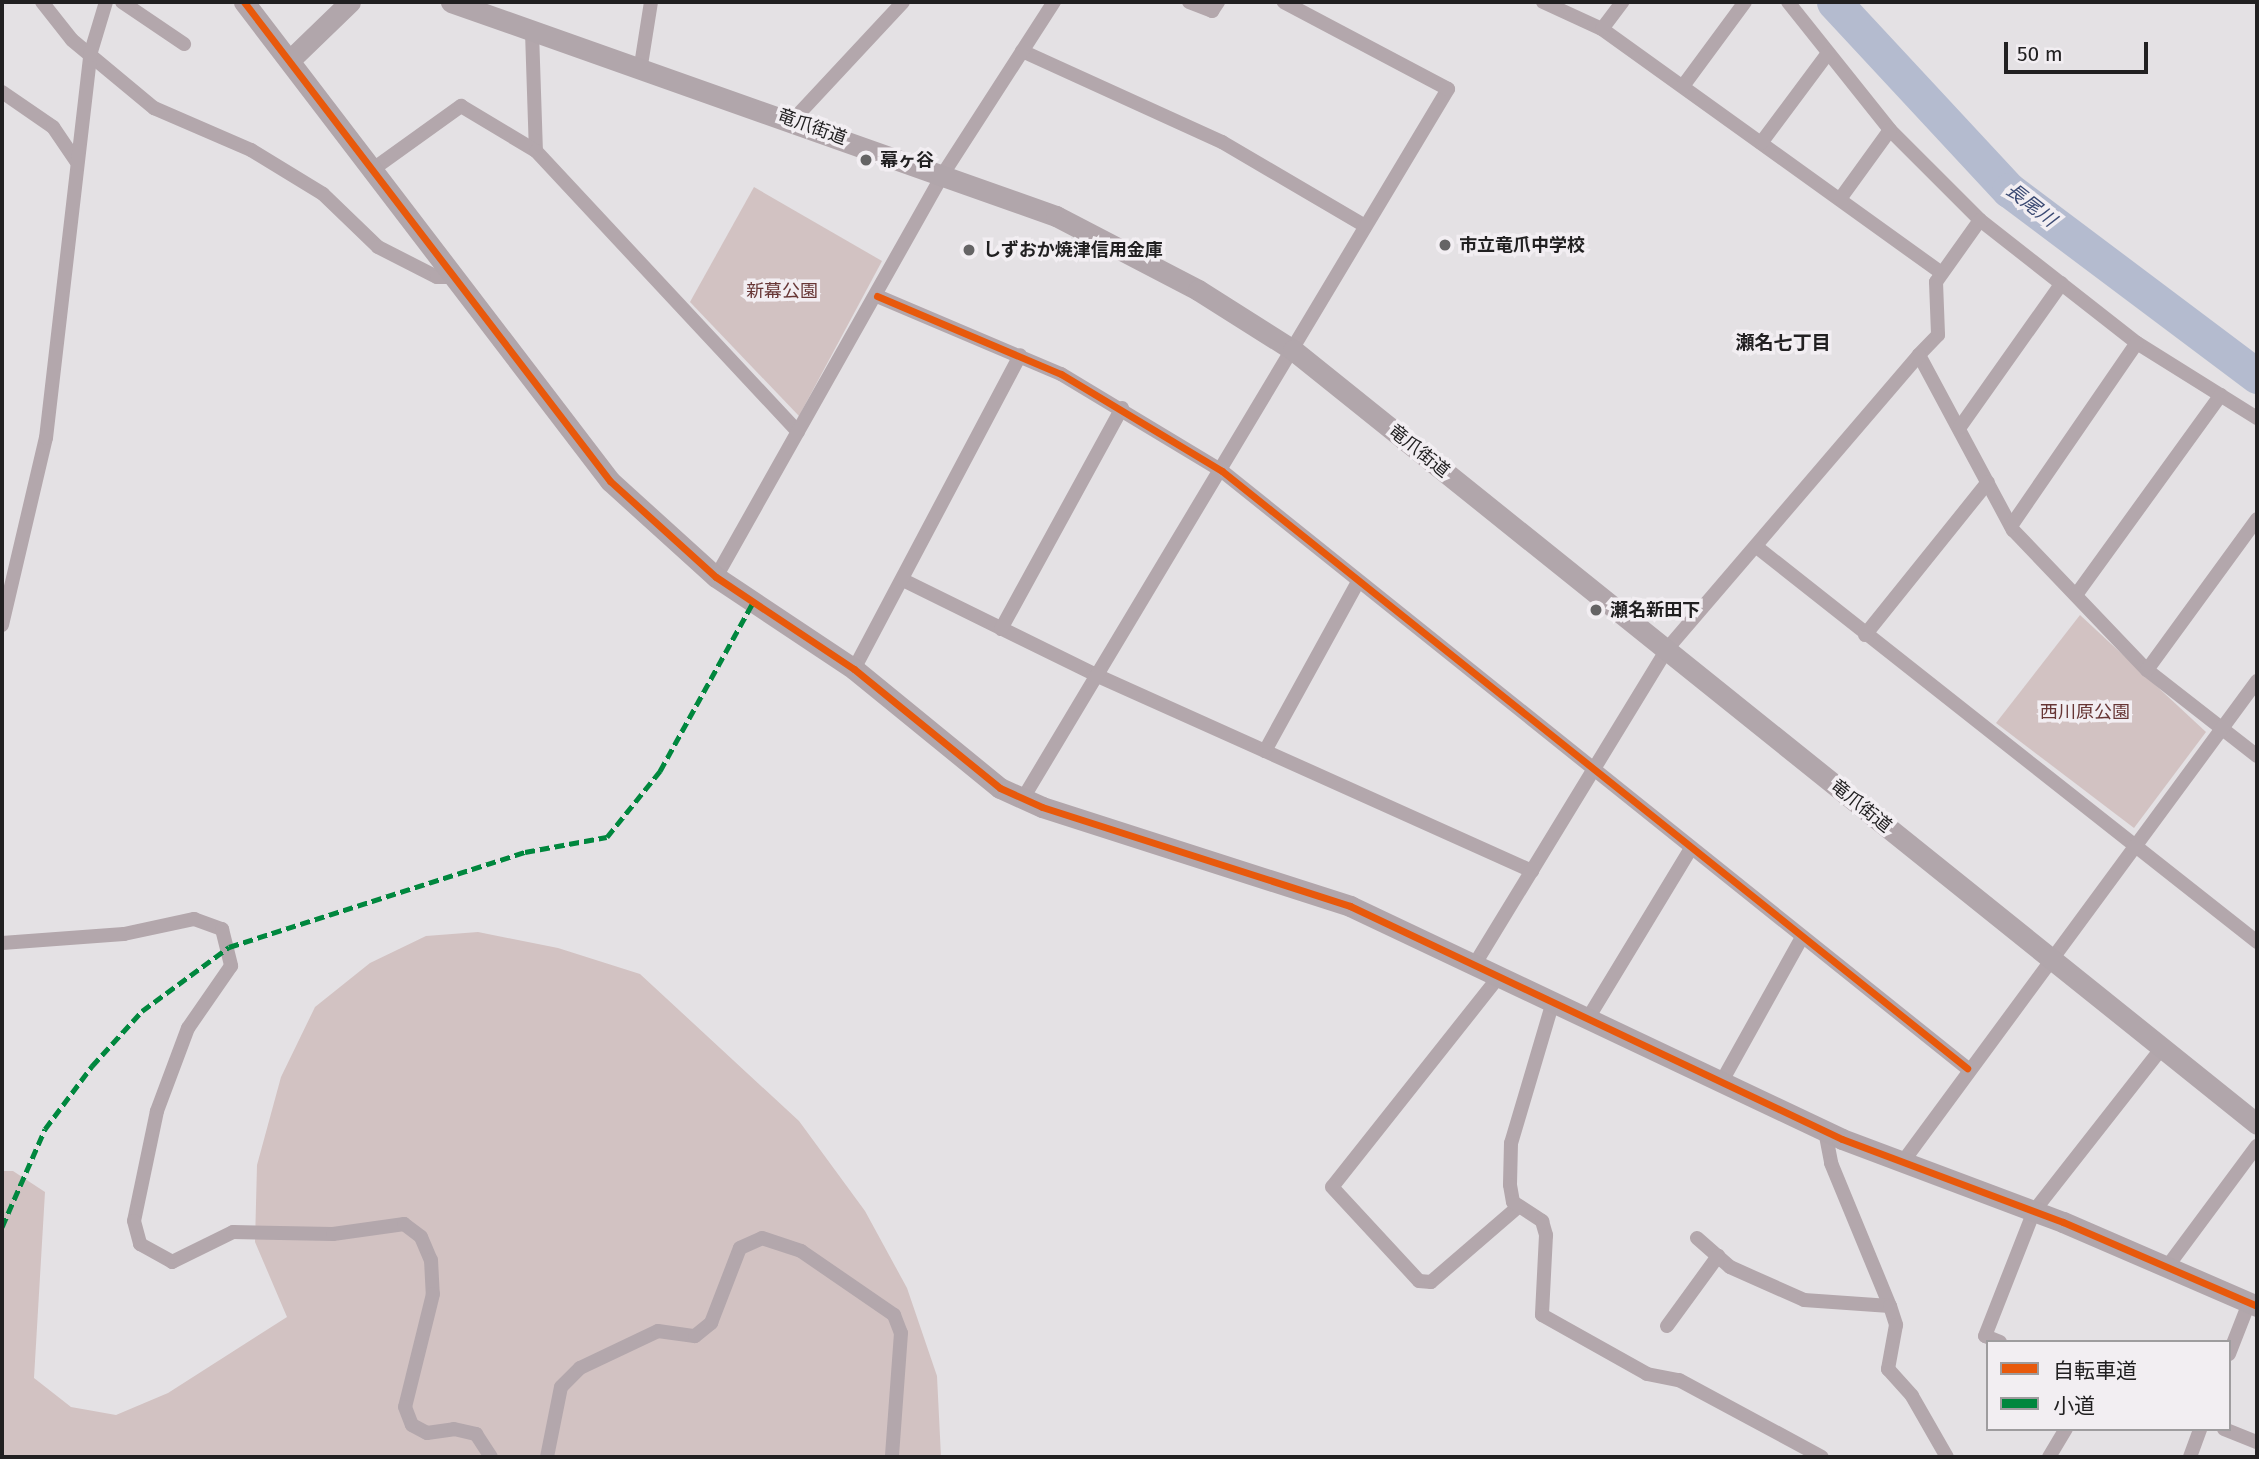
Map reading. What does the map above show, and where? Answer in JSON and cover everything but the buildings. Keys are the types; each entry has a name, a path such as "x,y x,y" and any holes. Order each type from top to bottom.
{"street":[{"path":"43,2 90,55 154,108 251,150 323,194 378,247 437,277 457,277"},
{"path":"2,625 55,384 76,161 90,55 106,2"},
{"path":"122,2 184,44"},
{"path":"244,2 376,167 550,411 610,481 716,577 854,670 1022,800 1314,892 1825,1131 1902,1163 2034,1211 2253,1305 2231,1350"},
{"path":"291,59 350,2"},
{"name":"竜爪街道","path":"451,2 532,32 641,65 943,174 1137,255 1293,350 2257,1124"},
{"path":"641,65 652,2"},
{"path":"793,120 903,2"},
{"path":"716,577 877,296 943,174 1054,2"},
{"path":"1189,2 1212,11 1218,2"},
{"path":"1022,800 1222,471 1364,226 1448,89 1284,2"},
{"path":"1543,2 1602,29 1942,273"},
{"path":"1602,29 1622,2"},
{"path":"1683,86 1745,2"},
{"path":"1788,2 1890,130 1980,220 2137,343 2257,418"},
{"path":"532,32 536,151"},
{"path":"1022,51 1210,136 1364,226"},
{"path":"1761,143 1828,52"},
{"path":"2,92 53,127 76,161"},
{"path":"376,167 461,106 536,151 798,432"},
{"path":"1840,200 1890,130"},
{"path":"1473,967 1667,649 1758,548 1938,335 1936,282 1980,220"},
{"path":"1960,427 2062,283"},
{"path":"877,296 1020,355 1122,408 1222,471 1592,772 1967,1069"},
{"path":"2011,526 2137,343"},
{"path":"854,670 1020,355"},
{"path":"1919,355 2011,526 2147,670 2257,756"},
{"path":"2076,595 2221,395"},
{"path":"1001,629 1122,408"},
{"path":"1865,635 1988,482"},
{"path":"2147,670 2257,519"},
{"path":"1758,548 2257,942"},
{"path":"903,580 1098,676 1532,871"},
{"path":"1265,751 1358,582"},
{"path":"1902,1163 1967,1069 2257,681"},
{"path":"1587,1020 1690,850"},
{"path":"2,943 124,934 194,919 222,929 231,966 188,1028 157,1111 134,1220 140,1244 172,1262 233,1232 333,1234 404,1224 421,1237 431,1260 433,1294 406,1397 412,1424 427,1433 454,1429 476,1434 491,1457"},
{"path":"1722,1081 1802,937"},
{"path":"1497,979 1332,1187 1419,1281 1431,1282 1519,1206"},
{"path":"1552,1004 1511,1143 1510,1185 1519,1206 1542,1221 1546,1235 1542,1315 1647,1374 1679,1380 1822,1457"},
{"path":"1995,1340 1985,1336 2034,1211 2162,1048"},
{"path":"1825,1131 1831,1163 1896,1325 1888,1369 1912,1396 1947,1457"},
{"path":"2167,1267 2257,1146"},
{"path":"547,1457 561,1387 580,1368 658,1331 695,1336 711,1323 740,1248 762,1238 801,1251 894,1315 901,1333 892,1457"},
{"path":"1697,1238 1718,1256 1804,1300 1890,1306"},
{"path":"1667,1326 1718,1256"},
{"path":"2049,1457 2065,1431"},
{"path":"2190,1457 2199,1431"},
{"path":"2229,1431 2257,1442"}],"green space":[{"name":"新幕公園","path":"754,187 882,261 799,416 690,302"},
{"name":"西川原公園","path":"2080,615 2206,732 2134,828 1996,723"},
{"path":"478,932 558,948 640,974 799,1121 865,1211 907,1288 937,1376 941,1457 2,1457 2,1171 13,1171 45,1192 34,1378 71,1407 116,1415 168,1393 287,1317 255,1242 257,1165 281,1077 315,1007 370,963 426,936"}],"waterway":[{"name":"長尾川","path":"1834,2 2009,190 2257,376"}],"marked path":[{"path":"2,1227 45,1129 92,1066 142,1011 229,947 525,852 607,837 660,771 752,604"}],"cycle path":[{"path":"244,2 610,481 716,577 854,669 1000,788 1042,807 1350,906 1842,1139 2063,1222 2257,1306"},
{"path":"877,296 1061,374 1222,471 1967,1068"}],"place":[{"name":"幕ヶ谷","path":"866,160"},
{"name":"市立竜爪中学校","path":"1445,245"},
{"name":"しずおか焼津信用金庫","path":"969,250"},
{"name":"瀬名新田下","path":"1596,610"}],"district":[{"name":"瀬名七丁目","path":"1783,343"}]}
